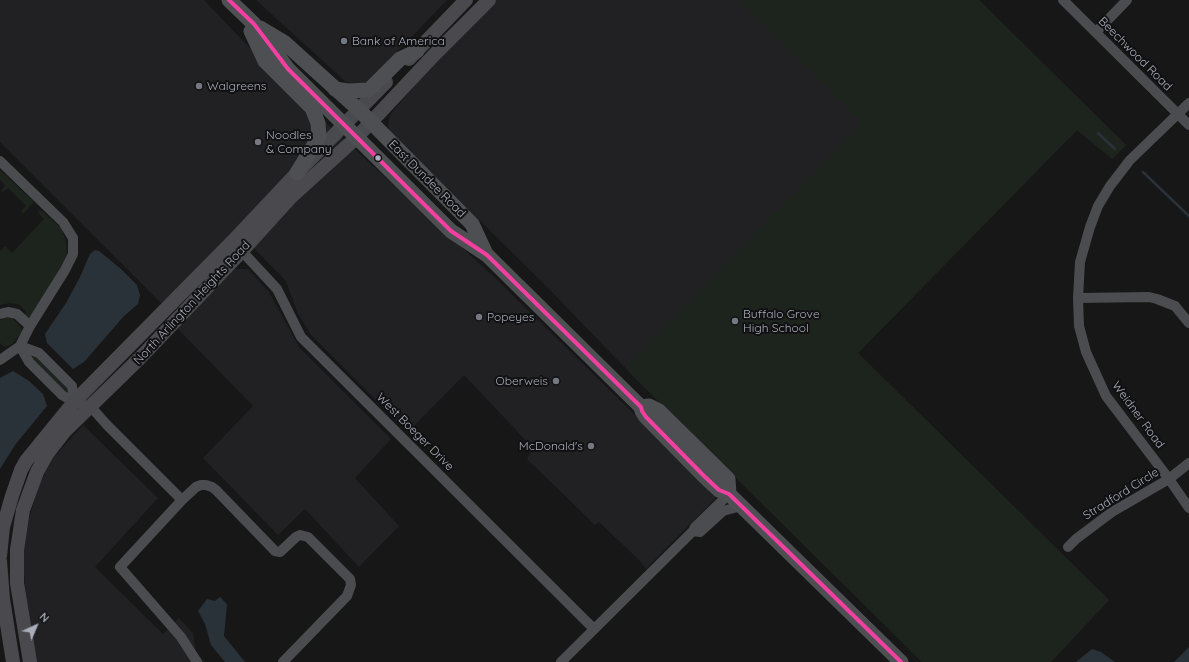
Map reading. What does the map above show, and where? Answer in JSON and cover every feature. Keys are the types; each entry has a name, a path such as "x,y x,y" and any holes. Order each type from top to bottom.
{"main road":[{"path":"228,0 254,24"},
{"name":"North Arlington Heights Road","path":"30,662 17,576 17,550 23,510 37,472 48,454 66,431 140,358 298,173 466,0"},
{"name":"North Arlington Heights Road","path":"0,556 3,527 21,470 26,461 74,402 237,246 357,137 434,55 489,0"},
{"path":"241,12 266,61 312,108 318,123 319,137 298,173"},
{"name":"East Dundee Road","path":"254,24 286,43 335,89 360,110 472,224 487,255"},
{"name":"East Dundee Road","path":"254,24 288,69 451,231 487,255 641,407 646,417 662,435 714,486 729,494 901,662"},
{"path":"335,89 348,91 369,90 400,59 417,51"},
{"path":"0,561 3,599 13,662"}],"street":[{"name":"Beechwood Road","path":"1063,0 1189,125"},
{"path":"1096,32 1127,0"},
{"name":"Weidner Road","path":"1189,103 1130,160 1110,186 1098,206 1080,262 1078,298 1079,326 1086,352 1106,396 1189,508"},
{"path":"0,161 63,222 73,238 73,254 65,270 30,326 20,346 1,357"},
{"name":"West Boeger Drive","path":"237,246 278,289 301,337 594,629"},
{"path":"1078,298 1149,297 1175,306 1189,323"},
{"path":"0,314 8,312 17,314 30,326"},
{"path":"20,346 29,362 62,395 74,402 91,407 182,500"},
{"name":"Stradford Circle","path":"1068,547 1076,539 1112,512 1169,479 1189,463"},
{"path":"196,662 181,637 120,567 182,500 196,487 206,484 212,487 275,551 280,552 300,535 308,537 350,579 351,585 347,596 283,662"},
{"path":"562,662 729,494"},
{"path":"693,531 700,532 723,511 741,506"}],"shaded area":[{"path":"0,0 204,0 291,91 492,275 718,496 646,569 639,560 599,522 595,525 527,459 533,448 464,375 408,432 312,336 298,314 286,281 236,230 162,304 0,142"},
{"path":"256,0 447,0 367,83 357,86 346,82"},
{"name":"Buffalo Grove High School","path":"497,0 979,0 1126,145 1112,159 1077,130 858,353 1109,600 1051,662 922,662 632,375 549,289 391,133 388,127 389,118 392,112 425,74"},
{"path":"738,0 979,0 1126,145 1112,159 1077,130 858,353 1109,600 1051,662 922,662 628,371 629,364 856,129 859,119"},
{"path":"0,170 34,202 24,213 21,211 26,206 8,188 3,192 1,191 5,185 0,180"},
{"path":"39,210 61,228 66,241 67,253 34,314 27,318 24,315 26,313 24,309 18,304 10,303 0,305 0,251 5,246 12,253 44,219 38,213"},
{"path":"95,250 99,251 121,269 137,285 140,295 138,304 124,316 84,362 73,369 47,343 45,334 66,303 90,254"},
{"path":"231,269 248,269 269,292 299,347 391,439 355,478 399,526 359,567 305,509 278,535 203,458 253,406 177,328"},
{"path":"9,316 21,327 22,332 12,344 5,347 0,343 0,321 4,317"},
{"path":"31,355 34,355 67,388 67,391 65,391 31,358"},
{"path":"13,371 29,381 43,394 47,406 15,445 0,469 0,378"},
{"path":"83,425 158,498 95,567 163,634 179,618 193,633 196,653 205,662 34,662 21,549 37,490 52,459"},
{"path":"220,597 227,604 224,636 245,662 225,662 211,645 205,624 198,611 207,599 215,601"},
{"path":"1189,647 1189,662 1174,662"},
{"path":"1092,649 1101,652 1115,662 1076,662"}],"waterway":[{"path":"1098,133 1115,149"},
{"path":"1143,172 1189,216"}],"transit line":[{"path":"229,0 254,24 288,69 451,231 487,255 641,407 646,417 704,476 719,490 729,494 901,662"}],"place":[{"name":"Bank of America","path":"344,41"},
{"name":"Walgreens","path":"199,86"},
{"name":"Noodles & Company","path":"258,142"},
{"name":"Popeyes","path":"479,317"},
{"name":"Buffalo Grove High School","path":"735,321"},
{"name":"Oberweis","path":"556,381"},
{"name":"McDonald's","path":"591,446"}]}
